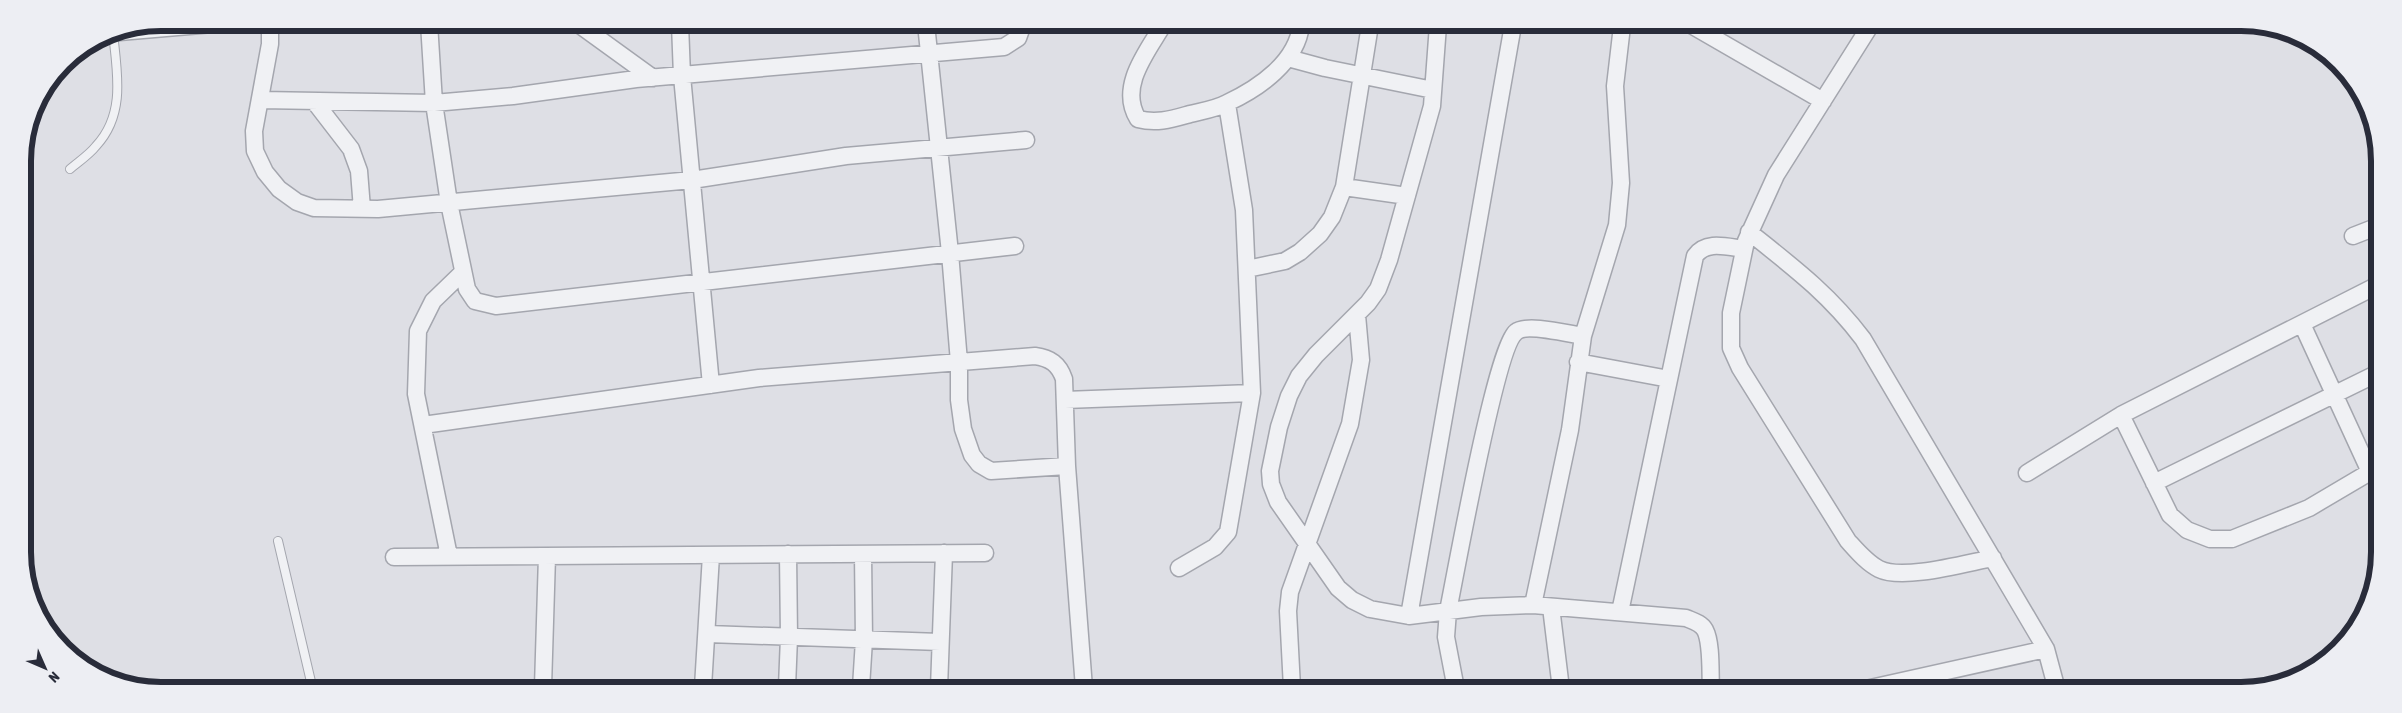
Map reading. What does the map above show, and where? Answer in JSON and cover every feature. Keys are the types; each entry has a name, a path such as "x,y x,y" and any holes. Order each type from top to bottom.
{"street":[{"path":"270,31 270,44 254,132 255,151 265,172 279,189 297,202 314,208 362,209 449,203 692,180 846,156 1026,140"},
{"path":"430,31 434,103 449,203 463,272 471,297 483,304 496,306 700,284 1015,246"},
{"path":"587,31 653,78"},
{"path":"680,31 682,76 700,284 711,385"},
{"path":"926,31 950,253 960,362 959,400 963,429 972,456 979,464 991,471 1067,466"},
{"path":"261,100 434,103 513,96 653,78 1004,47 1018,38 1020,31"},
{"path":"1159,31 1136,69 1132,84 1132,110 1138,119 1148,122 1163,121 1226,104 1268,78 1288,58 1296,46 1299,31"},
{"path":"1247,269 1285,261 1300,252 1320,234 1332,217 1344,187 1369,31"},
{"path":"1438,31 1432,106 1389,260 1378,289 1357,315 1299,376 1288,396 1279,427 1270,471 1271,484 1278,502 1306,545 1338,588 1352,600 1370,609 1409,616 1481,607 1533,605 1686,618 1700,624 1706,630 1711,681"},
{"path":"1409,616 1512,31"},
{"path":"1533,605 1570,430 1583,336 1617,225 1622,182 1614,86 1621,31"},
{"path":"1702,31 1823,101"},
{"path":"1867,31 1776,175 1749,232 1731,313 1731,348 1740,368 1848,541 1878,569 1895,574 1993,558"},
{"path":"1288,58 1325,68 1433,90"},
{"path":"314,101 350,149 359,171 362,209"},
{"path":"1179,568 1214,547 1228,532 1252,393 1244,210 1226,104"},
{"path":"1344,187 1407,196"},
{"path":"2353,236 2371,229"},
{"path":"1749,232 1810,281 1841,310 1863,339 2046,649 2055,681"},
{"path":"1620,612 1695,256 1699,250 1716,245 1744,249"},
{"path":"449,556 416,394 418,331 433,301 463,272"},
{"path":"2027,473 2121,415 2371,289"},
{"path":"1292,681 1288,611 1296,572 1350,424 1361,360 1357,315"},
{"path":"2302,324 2334,395 2371,467"},
{"path":"1455,681 1446,637 1448,611 1492,396 1508,342 1516,331 1525,328 1583,336"},
{"path":"422,425 759,378 1035,356 1052,360 1062,371 1064,379 1067,466 1084,682"},
{"path":"1578,362 1669,379"},
{"path":"2154,483 2371,376"},
{"path":"1065,400 1252,393"},
{"path":"2121,415 2170,515 2187,530 2210,538 2232,539 2309,508 2371,472"},
{"path":"939,682 944,553"},
{"path":"394,557 985,553"},
{"path":"787,682 789,637 788,554"},
{"path":"862,682 864,640 863,554"},
{"path":"703,682 708,634 711,555"},
{"path":"542,682 547,556"},
{"path":"1551,606 1560,681"},
{"path":"708,634 940,642"},
{"path":"1901,681 2046,649"}],"lane":[{"path":"70,169 97,146 114,119 119,87 112,41"},
{"path":"278,541 311,682"}]}
